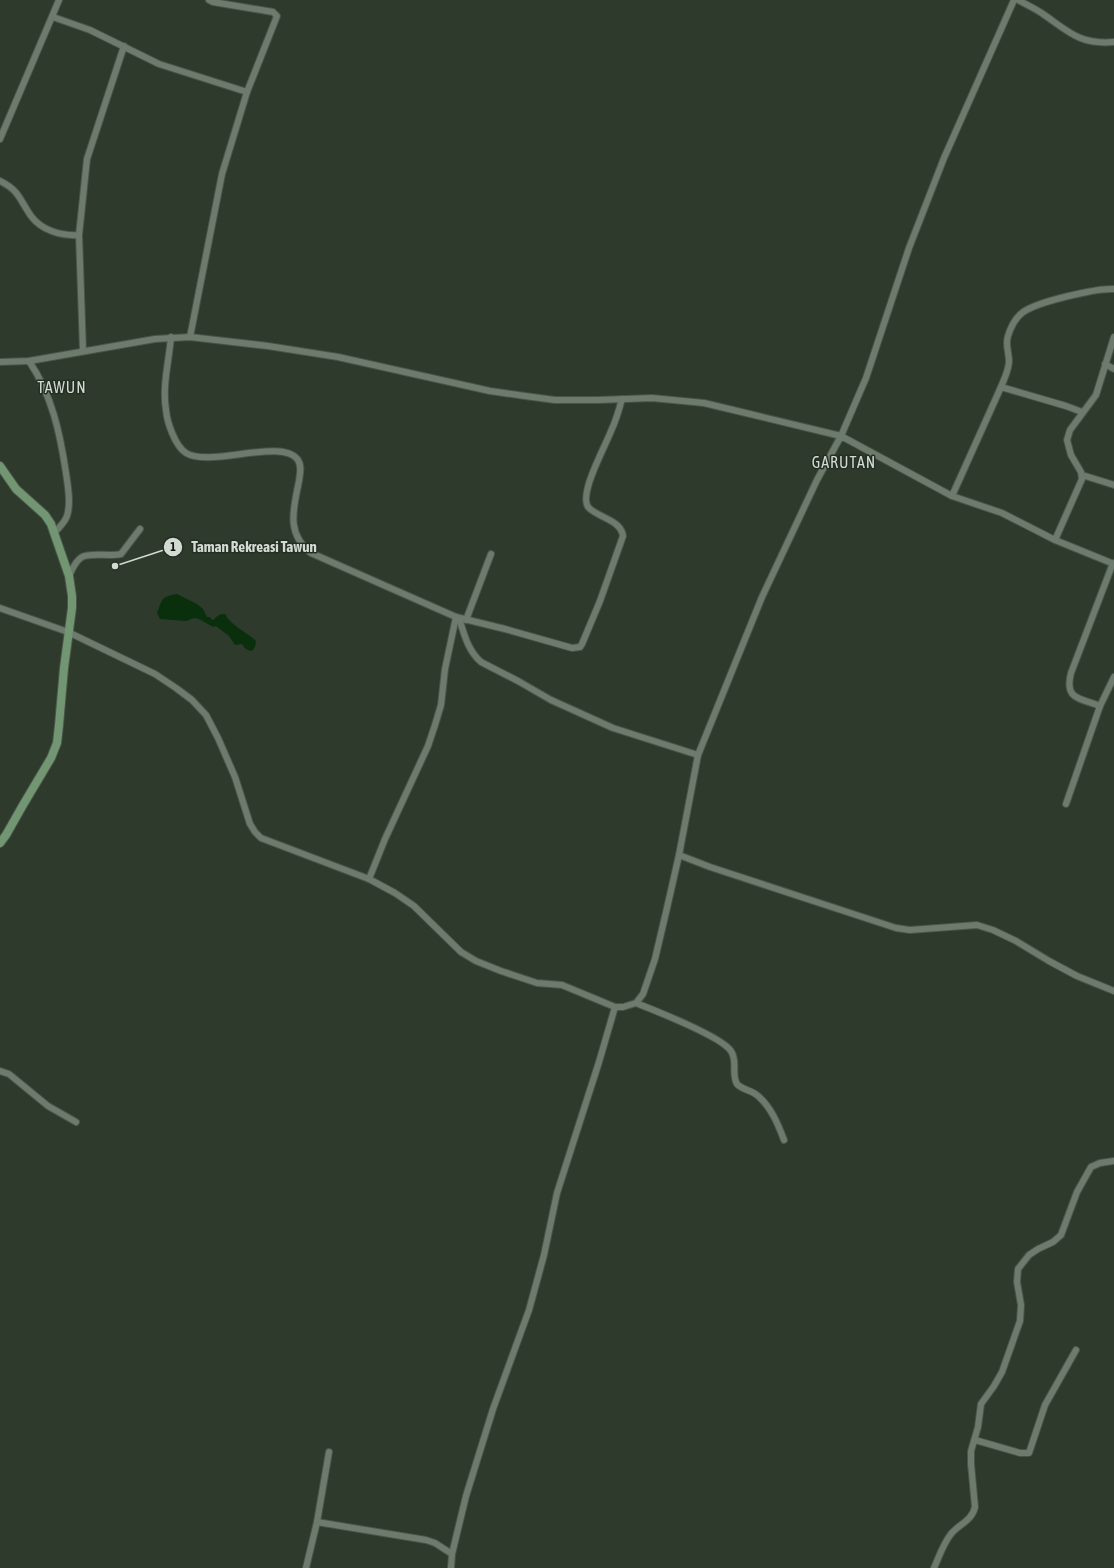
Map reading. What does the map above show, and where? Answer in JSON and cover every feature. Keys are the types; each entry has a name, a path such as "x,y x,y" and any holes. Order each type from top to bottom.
{"street":[{"path":"0,139 59,0"},
{"path":"190,337 222,174 247,92 276,16 273,12 208,0"},
{"path":"636,1003 643,994 655,959 679,855 698,755 762,597 817,480 841,436 866,378 909,248 944,158 1014,0"},
{"path":"1018,0 1082,39 1098,43 1114,42"},
{"path":"53,17 90,30 159,64 247,92"},
{"path":"83,351 79,235 88,151 124,46"},
{"path":"0,181 17,192 32,217 43,227 61,234 79,235"},
{"path":"952,496 1008,370 1009,362 1006,343 1007,337 1016,319 1022,312 1066,297 1100,289 1114,289"},
{"path":"171,337 166,384 166,410 174,436 184,452 192,456 206,456 238,455 276,451 294,456 298,460 300,473 294,503 293,520 295,529 303,547 327,561 458,617 529,635 568,648 576,648 582,644 600,601 622,536 622,532 618,526 589,507 586,501 587,491 595,467 611,432 622,399"},
{"path":"0,362 29,360 171,337 190,337 268,346 338,357 490,391 555,400 652,398 704,403 841,436 952,496 1002,513 1055,540 1114,563 1071,673 1068,686 1074,696 1100,706"},
{"path":"1055,540 1080,483 1082,475 1071,454 1067,440 1070,430 1096,395 1105,364 1113,345 1114,337"},
{"path":"29,360 38,373 49,396 57,421 64,462 69,507 66,517 54,533"},
{"path":"1105,364 1114,369"},
{"path":"1001,387 1082,412"},
{"path":"0,466 3,477 45,515 51,524 68,576 72,596 72,608 56,743 52,758 0,843"},
{"path":"1082,475 1114,485"},
{"path":"68,576 81,557 87,555 121,554 140,530"},
{"path":"466,620 491,554"},
{"path":"0,608 68,632 155,674 192,700 206,715 218,738 235,777 250,824 261,838 369,879 395,892 414,906 461,952 471,958 501,971 537,983 562,985 615,1007 636,1003 716,1039 731,1051 734,1058 736,1083 758,1095 767,1105 776,1119 784,1140"},
{"path":"458,617 470,648 476,658 481,662 551,700 606,725 698,755"},
{"path":"369,879 385,839 428,746 441,705 445,669 458,617"},
{"path":"1066,804 1100,706 1114,677"},
{"path":"679,855 896,928 910,930 977,925 993,930 1016,941 1077,976 1114,991"},
{"path":"452,1568 452,1554 466,1496 493,1409 529,1310 544,1255 557,1193 615,1007"},
{"path":"0,1071 9,1074 48,1106 76,1122"},
{"path":"934,1568 951,1534 974,1512 975,1500 971,1457 981,1404 1002,1372 1020,1321 1021,1305 1017,1282 1018,1269 1029,1256 1061,1235 1077,1192 1088,1170 1095,1164 1114,1162"},
{"path":"975,1440 1020,1453 1029,1453 1045,1405 1076,1350"},
{"path":"306,1568 317,1522 329,1452"},
{"path":"317,1522 426,1540 435,1543 452,1554"}],"shaded area":[{"path":"177,594 197,604 203,609 207,617 210,617 211,619 214,620 219,615 225,614 235,626 256,641 255,647 252,651 246,649 242,644 235,645 229,636 216,626 213,627 199,619 194,618 186,621 160,619 157,613 163,599"}],"place":[{"name":"Taman Rekreasi Tawun","path":"115,566"}],"district":[{"name":"TAWUN","path":"62,387"},
{"name":"GARUTAN","path":"844,462"}]}
